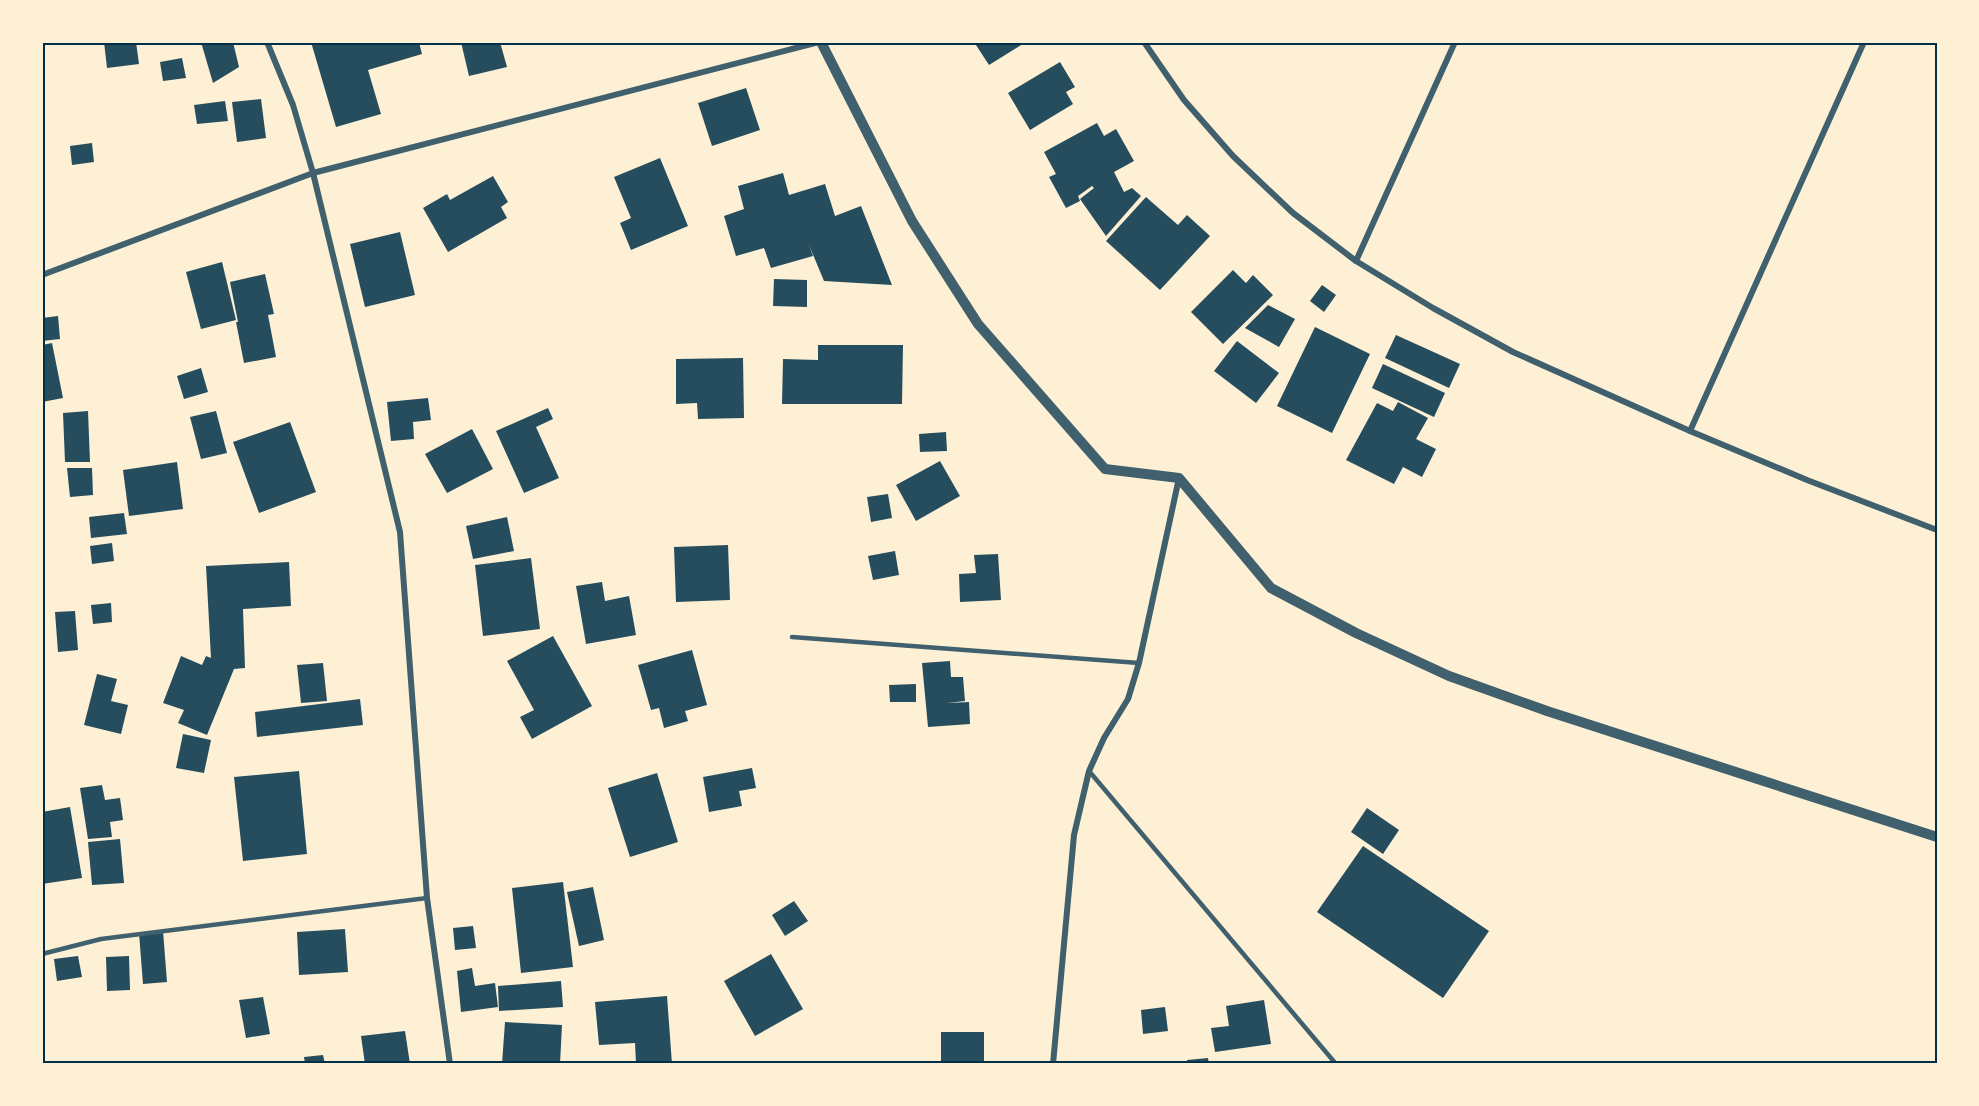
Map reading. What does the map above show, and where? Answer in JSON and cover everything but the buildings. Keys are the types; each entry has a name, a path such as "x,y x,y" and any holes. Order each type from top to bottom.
{"street":[{"path":"267,42 293,105 313,173 400,532 427,898 450,1064"},
{"path":"42,275 313,173 820,42 912,221 978,324 1105,469 1179,478 1271,588 1356,633 1449,676 1536,708 1937,837"},
{"path":"1144,42 1184,100 1233,156 1293,213 1356,261 1433,308 1513,352 1690,431 1937,530"},
{"path":"1356,261 1455,42"},
{"path":"1690,431 1864,42"},
{"path":"1053,1064 1074,835 1089,771 1104,738 1128,699 1139,663 1179,478"}],"lane":[{"path":"792,637 1139,663"},
{"path":"1089,771 1336,1064"},
{"path":"42,954 101,939 427,898"}]}
